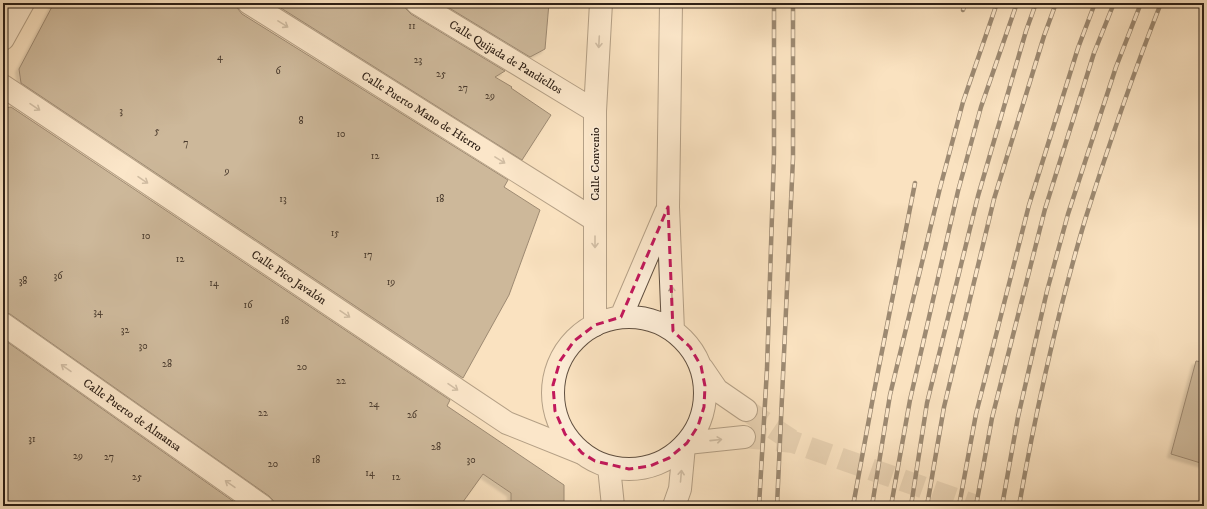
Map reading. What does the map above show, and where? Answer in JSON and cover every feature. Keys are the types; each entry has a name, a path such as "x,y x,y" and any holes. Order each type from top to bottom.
{"street":[{"path":"3,39 23,3"},
{"name":"Calle Puerto Mano de Hierro","path":"250,3 595,220"},
{"name":"Calle Quijada de Pandiellos","path":"417,3 595,111"},
{"name":"Calle Convenio","path":"595,325 595,111 601,3"},
{"path":"671,3 668,207 673,331"},
{"name":"Calle Pico Javalón","path":"3,86 507,423 582,453"},
{"path":"621,317 668,207"},
{"path":"701,366 705,386 704,407 698,426 686,444 669,458 650,466 630,469 609,467 595,461 582,453 565,434 555,411 553,385 560,361 574,340 595,325 607,320 621,317 639,317 657,322 673,331 690,347 717,390 746,410"},
{"name":"Calle Puerto de Almansa","path":"3,324 262,506"},
{"path":"686,444 744,437"},
{"path":"674,506 680,489 686,444"},
{"path":"609,467 613,506"}],"highlighted area":[{"path":"668,207 673,331 690,347 701,366 705,386 704,407 698,426 687,443 669,458 650,466 629,469 595,461 582,453 565,434 555,411 553,385 560,361 574,341 595,325 621,317"}],"building":[{"path":"54,3 237,3 238,9 242,14 508,180 504,187 540,210 509,295 463,378 21,83 19,69"},
{"path":"273,3 405,3 406,9 411,14 505,71 495,77 512,87 511,88 551,115 522,160"},
{"path":"441,3 549,3 545,49 530,57"},
{"path":"11,107 450,400 447,406 564,485 564,506 511,506 511,493 483,474 460,506 274,506 273,500 269,496 10,314 3,312 3,108"},
{"path":"3,339 240,506 3,506"},
{"path":"1196,361 1204,362 1204,464 1171,454"}],"tunnel":[{"path":"746,410 791,440"},
{"path":"744,437 793,442 976,506"}],"railway":[{"path":"759,506 767,369 774,154 774,3"},
{"path":"777,506 793,158 793,3"},
{"path":"963,10 965,3"},
{"path":"872,506 890,395 940,188 963,102 997,3"},
{"path":"891,506 910,400 958,191 981,107 1017,3"},
{"path":"911,506 927,403 978,196 1026,31 1036,3"},
{"path":"927,506 944,407 994,199 1044,36 1056,3"},
{"path":"959,506 976,414 1029,205 1078,48 1095,3"},
{"path":"976,506 992,418 1045,209 1094,53 1114,3"},
{"path":"1002,506 1018,417 1047,291 1068,214 1116,67 1141,3"},
{"path":"1019,506 1048,362 1075,255 1112,138 1161,3"},
{"path":"853,506 915,183"}]}
